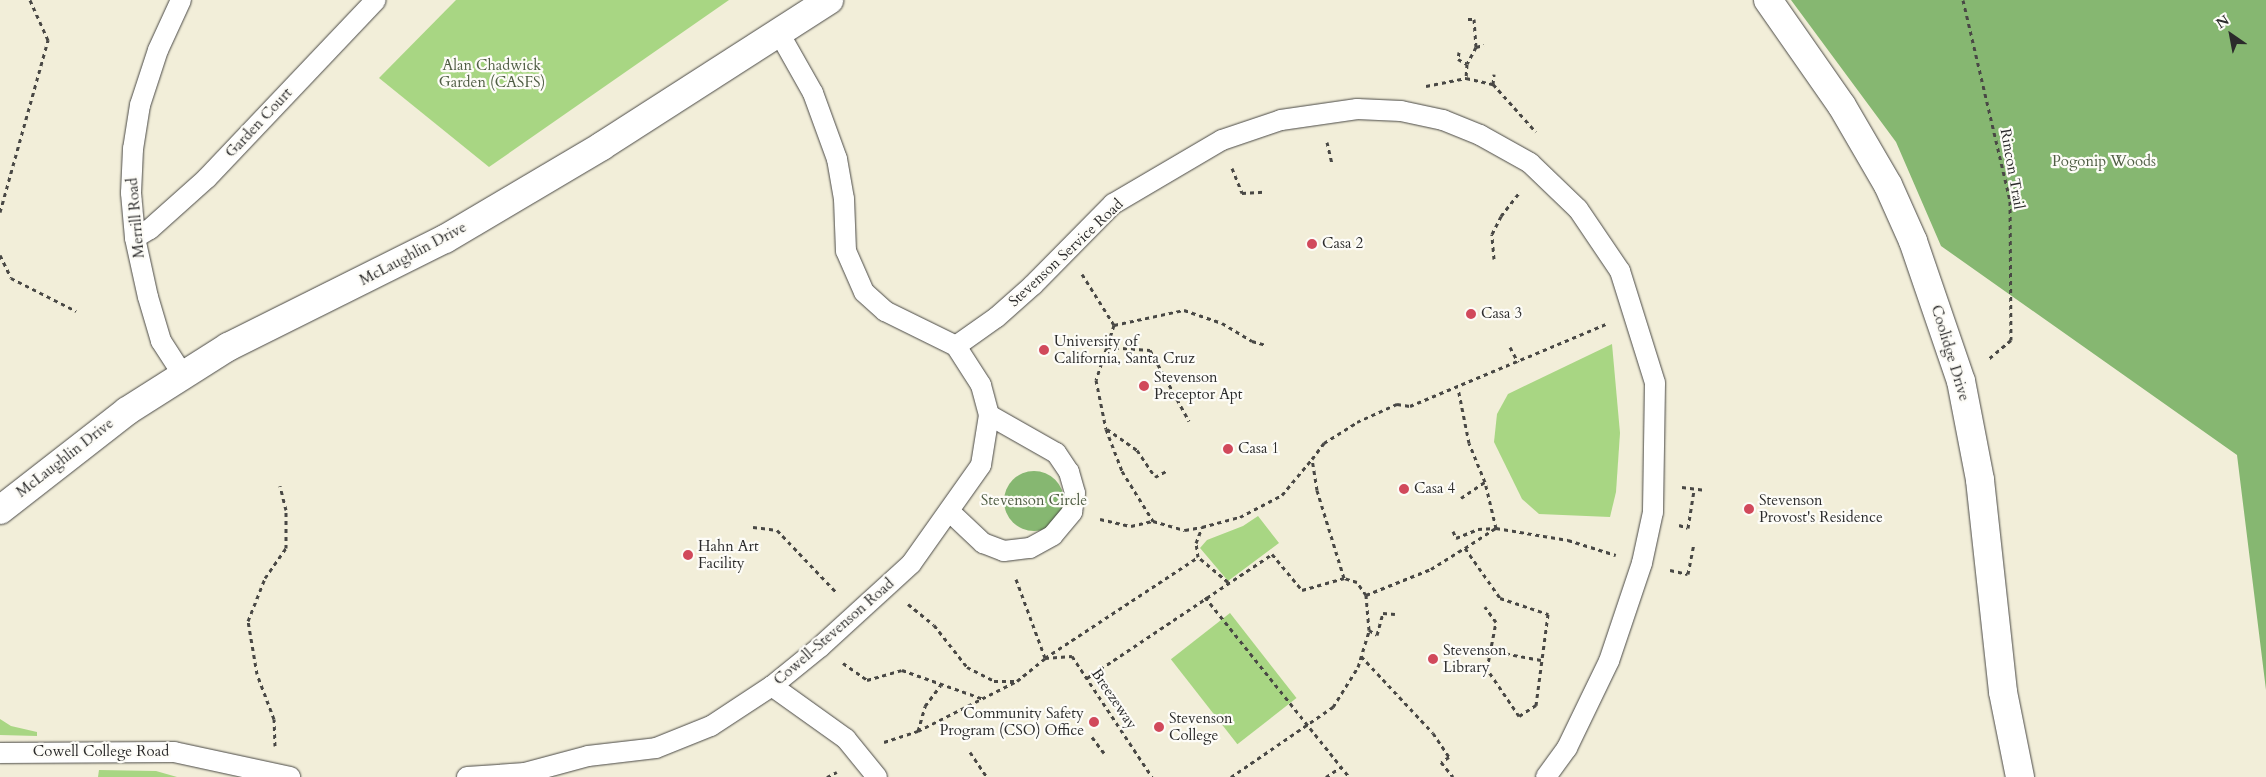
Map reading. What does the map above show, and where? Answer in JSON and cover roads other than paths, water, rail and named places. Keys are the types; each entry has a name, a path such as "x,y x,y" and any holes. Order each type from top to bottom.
{"street":[{"name":"McLaughlin Drive","path":"0,510 81,444 228,347 445,239 602,146 829,0"},
{"name":"Coolidge Drive","path":"1768,0 1842,106 1888,185 1913,241 1961,381 1980,480 2003,692 2020,777"}],"lane":[{"name":"Merrill Road","path":"181,0 158,50 140,105 133,149 131,193 135,238 161,341 183,375"},
{"name":"Garden Court","path":"135,238 150,228 207,178 376,0"},
{"path":"779,32 813,93 836,159 844,199 846,252 864,292 885,311 956,346 981,385 989,415 981,465 949,510 983,543 1004,551 1030,548 1053,535 1072,512 1075,493 1069,472 1056,453 989,415"},
{"name":"Stevenson Service Road","path":"956,346 996,317 1068,252 1113,204 1222,140 1280,120 1374,108 1443,120 1480,134 1530,163 1578,209 1620,272 1634,311 1655,382 1653,512 1642,563 1609,661 1568,748 1546,777"},
{"name":"Cowell-Stevenson Road","path":"467,777 525,775 588,756 656,748 711,726 772,686 820,648 911,564 949,510"},
{"path":"772,686 846,739 876,777"},
{"name":"Cowell College Road","path":"0,753 174,752 283,775"}],"place":[{"name":"Casa 2","path":"1312,244"},
{"name":"Casa 3","path":"1471,314"},
{"name":"University of California, Santa Cruz","path":"1044,350"},
{"name":"Stevenson Preceptor Apt","path":"1144,386"},
{"name":"Casa 1","path":"1228,449"},
{"name":"Casa 4","path":"1404,489"},
{"name":"Stevenson Provost's Residence","path":"1749,509"},
{"name":"Hahn Art Facility","path":"688,555"},
{"name":"Stevenson Library","path":"1433,659"},
{"name":"Community Safety Program (CSO) Office","path":"1094,722"},
{"name":"Stevenson College","path":"1159,727"}],"park label":[{"name":"Alan Chadwick Garden (CASFS)","path":"492,74"},
{"name":"Pogonip Woods","path":"2104,162"},
{"name":"Stevenson Circle","path":"1034,501"}]}
